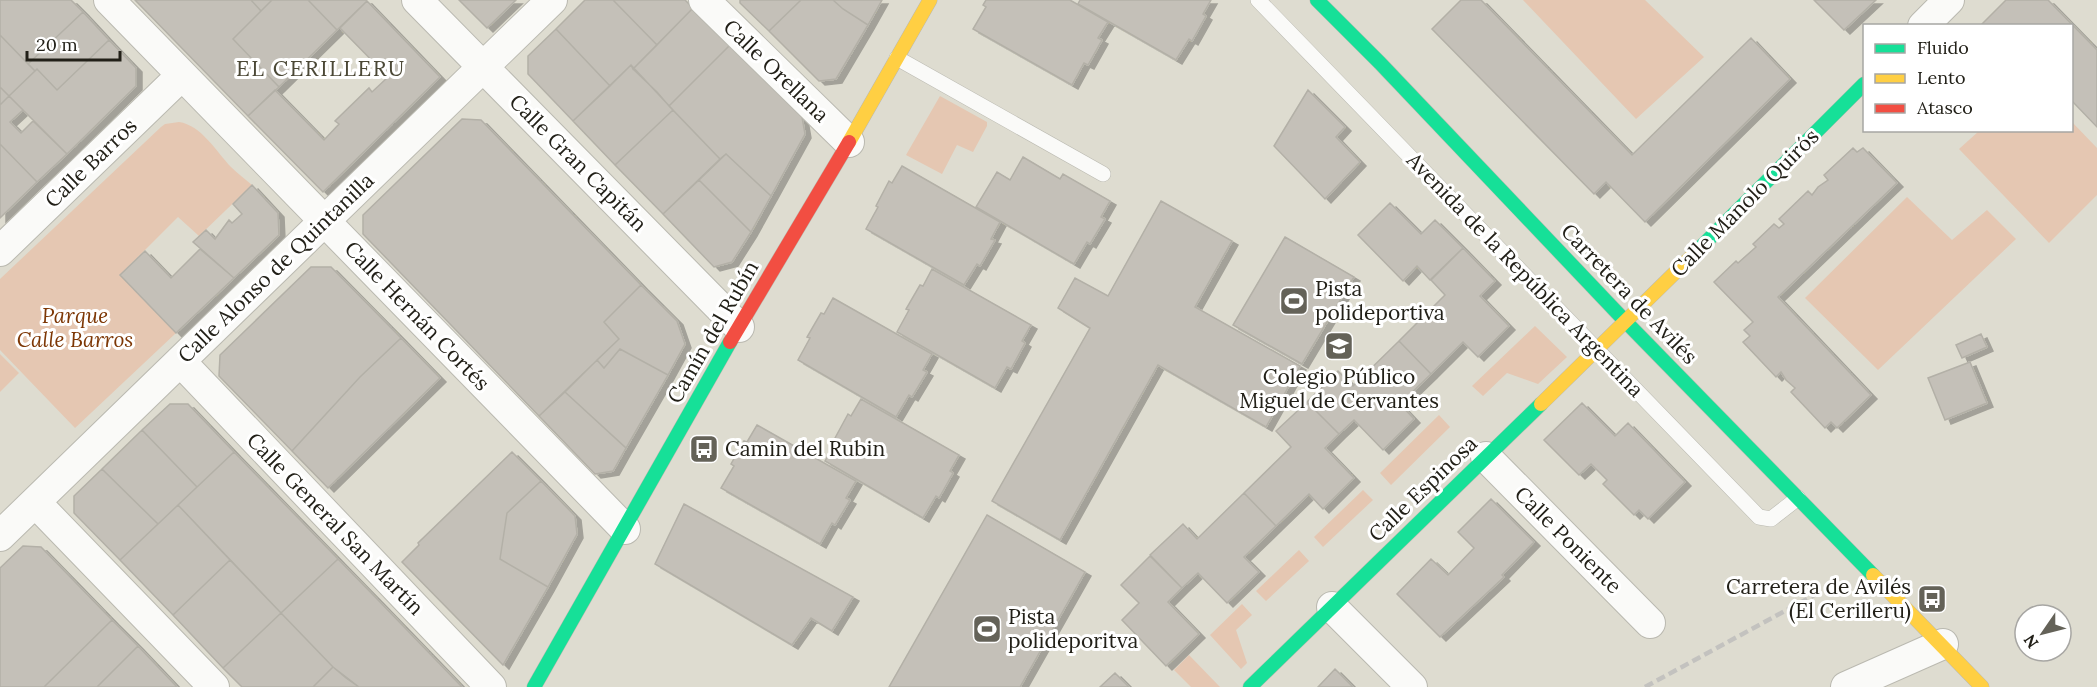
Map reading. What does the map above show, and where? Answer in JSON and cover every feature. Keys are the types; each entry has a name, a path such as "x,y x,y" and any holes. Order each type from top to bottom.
{"street":[{"name":"Calle Hernán Cortés","path":"109,0 625,529"},
{"name":"Calle Gran Capitán","path":"417,0 739,327"},
{"name":"Calle Alonso de Quintanilla","path":"0,536 552,0"},
{"name":"Calle Orellana","path":"704,0 849,142"},
{"name":"Camín del Rubín","path":"534,687 739,327 930,0"},
{"name":"Carretera de Avilés","path":"1317,0 1626,322 1978,682"},
{"path":"1925,24 1948,0"},
{"name":"Calle Barros","path":"0,251 182,75"},
{"name":"Calle Manolo Quirós","path":"1626,322 1863,85"},
{"name":"Calle Espinosa","path":"1250,687 1626,322"},
{"name":"Calle General San Martín","path":"180,362 491,687"},
{"name":"Calle Poniente","path":"1486,457 1650,623"},
{"path":"35,502 214,687"},
{"path":"1332,607 1412,687"},
{"path":"1846,687 1942,644"}],"lane":[{"name":"Avenida de la República Argentina","path":"1258,0 1758,517 1771,519 1798,498"},
{"path":"897,58 1103,174"}],"green space":[{"path":"1523,0 1645,0 1704,57 1636,119"},
{"path":"940,96 987,122 973,152 957,145 942,174 906,155"},
{"name":"Parque Calle Barros","path":"179,122 201,133 231,167 252,185 199,236 178,217 120,275 176,333 75,428 0,350 0,279 161,127 165,124"},
{"path":"2073,123 2097,148 2097,195 2049,243 1959,149 1978,132 2073,132"},
{"path":"1907,197 1952,240 1987,210 2016,239 1878,370 1805,298"},
{"path":"1535,326 1567,357 1538,384 1507,373 1483,396 1472,386"},
{"path":"0,354 19,373 0,392"},
{"path":"1439,415 1450,427 1391,485 1380,473"},
{"path":"1363,490 1373,500 1323,547 1314,537"},
{"path":"1299,550 1309,561 1266,601 1256,591"},
{"path":"1242,604 1252,615 1236,630 1247,663 1241,669 1210,635"},
{"path":"1189,655 1220,687 1191,687 1174,670"}],"building":[{"path":"0,0 71,0 83,12 28,64 0,35"},
{"path":"135,0 251,0 261,11 233,39 279,87 248,116"},
{"path":"251,0 272,0 261,11"},
{"path":"272,0 308,0 337,30 279,87 233,39"},
{"path":"308,0 366,0 367,1 337,30"},
{"path":"459,0 516,0 487,28"},
{"path":"585,0 613,0 657,45 633,69 631,65 610,86 556,29"},
{"path":"613,0 685,0 693,8 657,45"},
{"path":"740,0 801,0 769,31 740,3"},
{"path":"801,0 833,0 868,25 836,79 819,81 769,31"},
{"path":"833,0 882,0 868,25"},
{"path":"986,0 1070,0 1108,22 1098,38 1102,40 1088,65 1084,63 1072,85 973,29 986,7 983,5"},
{"path":"1080,0 1211,0 1203,14 1206,16 1192,41 1189,39 1176,60 1078,4"},
{"path":"1461,0 1481,0 1632,155 1751,38 1790,79 1645,222 1606,182 1594,194 1432,29"},
{"path":"1814,0 1876,0 1844,30"},
{"path":"2006,0 2048,0 2072,24 1982,24"},
{"path":"367,1 440,77 323,192 248,116 275,90 324,140 339,124 335,121 369,88 372,92 388,77 340,28"},
{"path":"693,8 730,45 669,106 633,69"},
{"path":"83,12 109,40 57,90 37,69 35,71 28,64"},
{"path":"2073,26 2097,50 2097,127 2073,102"},
{"path":"556,29 610,86 573,121 528,74 528,56"},
{"path":"0,35 35,71 9,96 0,87"},
{"path":"109,40 136,68 136,86 67,154 9,96 37,69 57,90"},
{"path":"730,45 802,117 805,134 771,196 726,154 720,159 669,106"},
{"path":"631,65 673,110 615,165 573,121"},
{"path":"0,87 9,96 0,105"},
{"path":"1308,90 1345,127 1336,137 1360,162 1325,199 1274,146"},
{"path":"9,96 23,110 10,122 21,133 33,121 67,154 37,182 0,144 0,105"},
{"path":"673,110 720,159 663,214 615,165"},
{"path":"462,119 481,120 641,285 604,322 619,339 539,416 363,234 363,215"},
{"path":"0,144 37,182 0,218"},
{"path":"1853,148 1857,152 1863,148 1897,183 1778,297 1871,395 1837,428 1831,422 1825,428 1791,392 1795,388 1781,372 1776,377 1743,342 1750,336 1744,330 1753,322 1714,282 1736,261 1738,263 1756,247 1753,244 1774,224 1779,228 1784,224 1779,219 1808,191 1812,195 1828,180 1824,175"},
{"path":"726,154 771,196 751,232 699,180"},
{"path":"1023,157 1060,179 1063,174 1110,201 1101,217 1105,219 1090,244 1087,242 1074,264 976,207 997,172 1010,180"},
{"path":"902,166 1000,222 991,239 995,240 980,266 977,264 964,285 866,229 889,181 892,183"},
{"path":"699,180 751,232 732,262 714,267 663,214"},
{"path":"252,185 278,213 279,235 234,278 193,242 206,230 215,239 229,220 232,223 242,214 233,204"},
{"path":"1161,201 1232,241 1195,307 1300,366 1266,427 1158,365 1060,540 992,501 1090,328 1058,308 1075,278 1108,296"},
{"path":"1390,203 1421,234 1435,220 1463,248 1430,280 1417,266 1403,281 1358,235"},
{"name":"Pista polideportiva","path":"1285,237 1354,277 1302,364 1233,325"},
{"path":"1463,248 1495,281 1480,296 1509,326 1478,357 1463,342 1431,374 1399,341 1445,295 1431,280"},
{"path":"200,249 234,278 176,333 120,275 145,251 171,278"},
{"path":"311,267 331,267 401,338 360,377 292,451 219,376 220,355"},
{"path":"932,269 1031,325 1022,341 1025,343 1011,369 1007,367 995,388 897,332 909,310 906,309"},
{"path":"641,285 677,321 685,344 668,375 620,349 604,368 597,360 619,339 604,322"},
{"path":"833,298 932,354 923,370 927,372 912,397 909,395 896,417 798,360 810,338 807,337"},
{"path":"1981,334 1987,347 1962,358 1956,345"},
{"path":"401,338 440,378 328,488 292,451 360,377"},
{"path":"1399,341 1431,374 1400,404 1414,419 1383,450 1354,420 1339,434 1307,402 1338,371 1353,386"},
{"path":"620,349 668,375 626,448 565,392 597,360 604,368"},
{"path":"1970,362 1987,403 1945,420 1928,378"},
{"path":"565,392 626,448 613,471 595,474 539,416"},
{"path":"861,399 959,455 950,471 953,473 939,498 936,496 923,518 825,461 838,439 835,438 848,414 851,416"},
{"path":"1307,402 1339,434 1325,448 1354,478 1323,509 1309,494 1276,526 1244,493 1291,447 1276,431"},
{"path":"1582,403 1615,436 1628,423 1685,482 1648,519 1639,510 1634,515 1603,484 1607,480 1591,464 1579,475 1544,440"},
{"path":"170,404 188,404 234,452 197,487 142,430"},
{"path":"757,425 856,481 846,498 850,500 835,525 832,523 820,544 721,488 734,466 731,464 744,441 747,442"},
{"path":"142,430 197,487 158,524 102,469"},
{"path":"234,452 338,559 281,613 178,505"},
{"path":"512,452 541,481 507,513 500,559 548,587 503,665 402,562 419,545 418,543"},
{"path":"102,469 158,524 120,560 74,513 74,496"},
{"path":"541,481 575,516 577,534 548,587 500,559 507,513"},
{"path":"1244,493 1276,526 1244,557 1259,572 1227,603 1198,573 1182,588 1150,555 1183,524 1197,539"},
{"path":"1491,499 1534,542 1502,575 1504,577 1440,637 1397,594 1431,559 1448,575 1474,548 1458,532"},
{"path":"684,504 853,597 832,631 811,618 792,645 655,564"},
{"path":"178,505 230,560 173,615 120,560"},
{"name":"Pista polideporitva","path":"987,515 1085,572 1020,687 889,687"},
{"path":"23,546 41,547 112,620 44,687 0,687 0,568"},
{"path":"1150,556 1182,588 1168,602 1199,634 1166,666 1122,620 1139,603 1121,585"},
{"path":"338,559 462,687 359,687 333,667 281,613"},
{"path":"230,560 281,613 223,668 173,615"},
{"path":"281,613 333,667 313,687 242,687 223,668"},
{"path":"112,620 138,646 97,687 44,687"},
{"path":"138,646 177,687 97,687"},
{"path":"333,667 346,678 359,687 313,687"},
{"path":"1335,669 1353,687 1318,687"},
{"path":"1115,673 1129,687 1100,687"}],"railway":[{"path":"1645,687 1818,593"}],"traffic: fast":[{"path":"1317,0 1873,575"},
{"path":"1693,255 1863,85"},
{"path":"534,687 730,342"},
{"path":"1250,687 1541,404"}],"traffic: slow":[{"path":"849,142 930,0"},
{"path":"1541,404 1693,255"},
{"path":"1873,575 1982,687"}],"traffic: jam":[{"path":"730,342 849,142"}],"place":[{"name":"Pista polideportiva","path":"1294,301"},
{"name":"Colegio Público Miguel de Cervantes","path":"1339,346"},
{"name":"Camin del Rubin","path":"704,449"},
{"name":"Carretera de Avilés (El Cerilleru)","path":"1932,599"},
{"name":"Pista polideporitva","path":"987,629"}],"district":[{"name":"EL CERILLERU","path":"321,68"}]}
